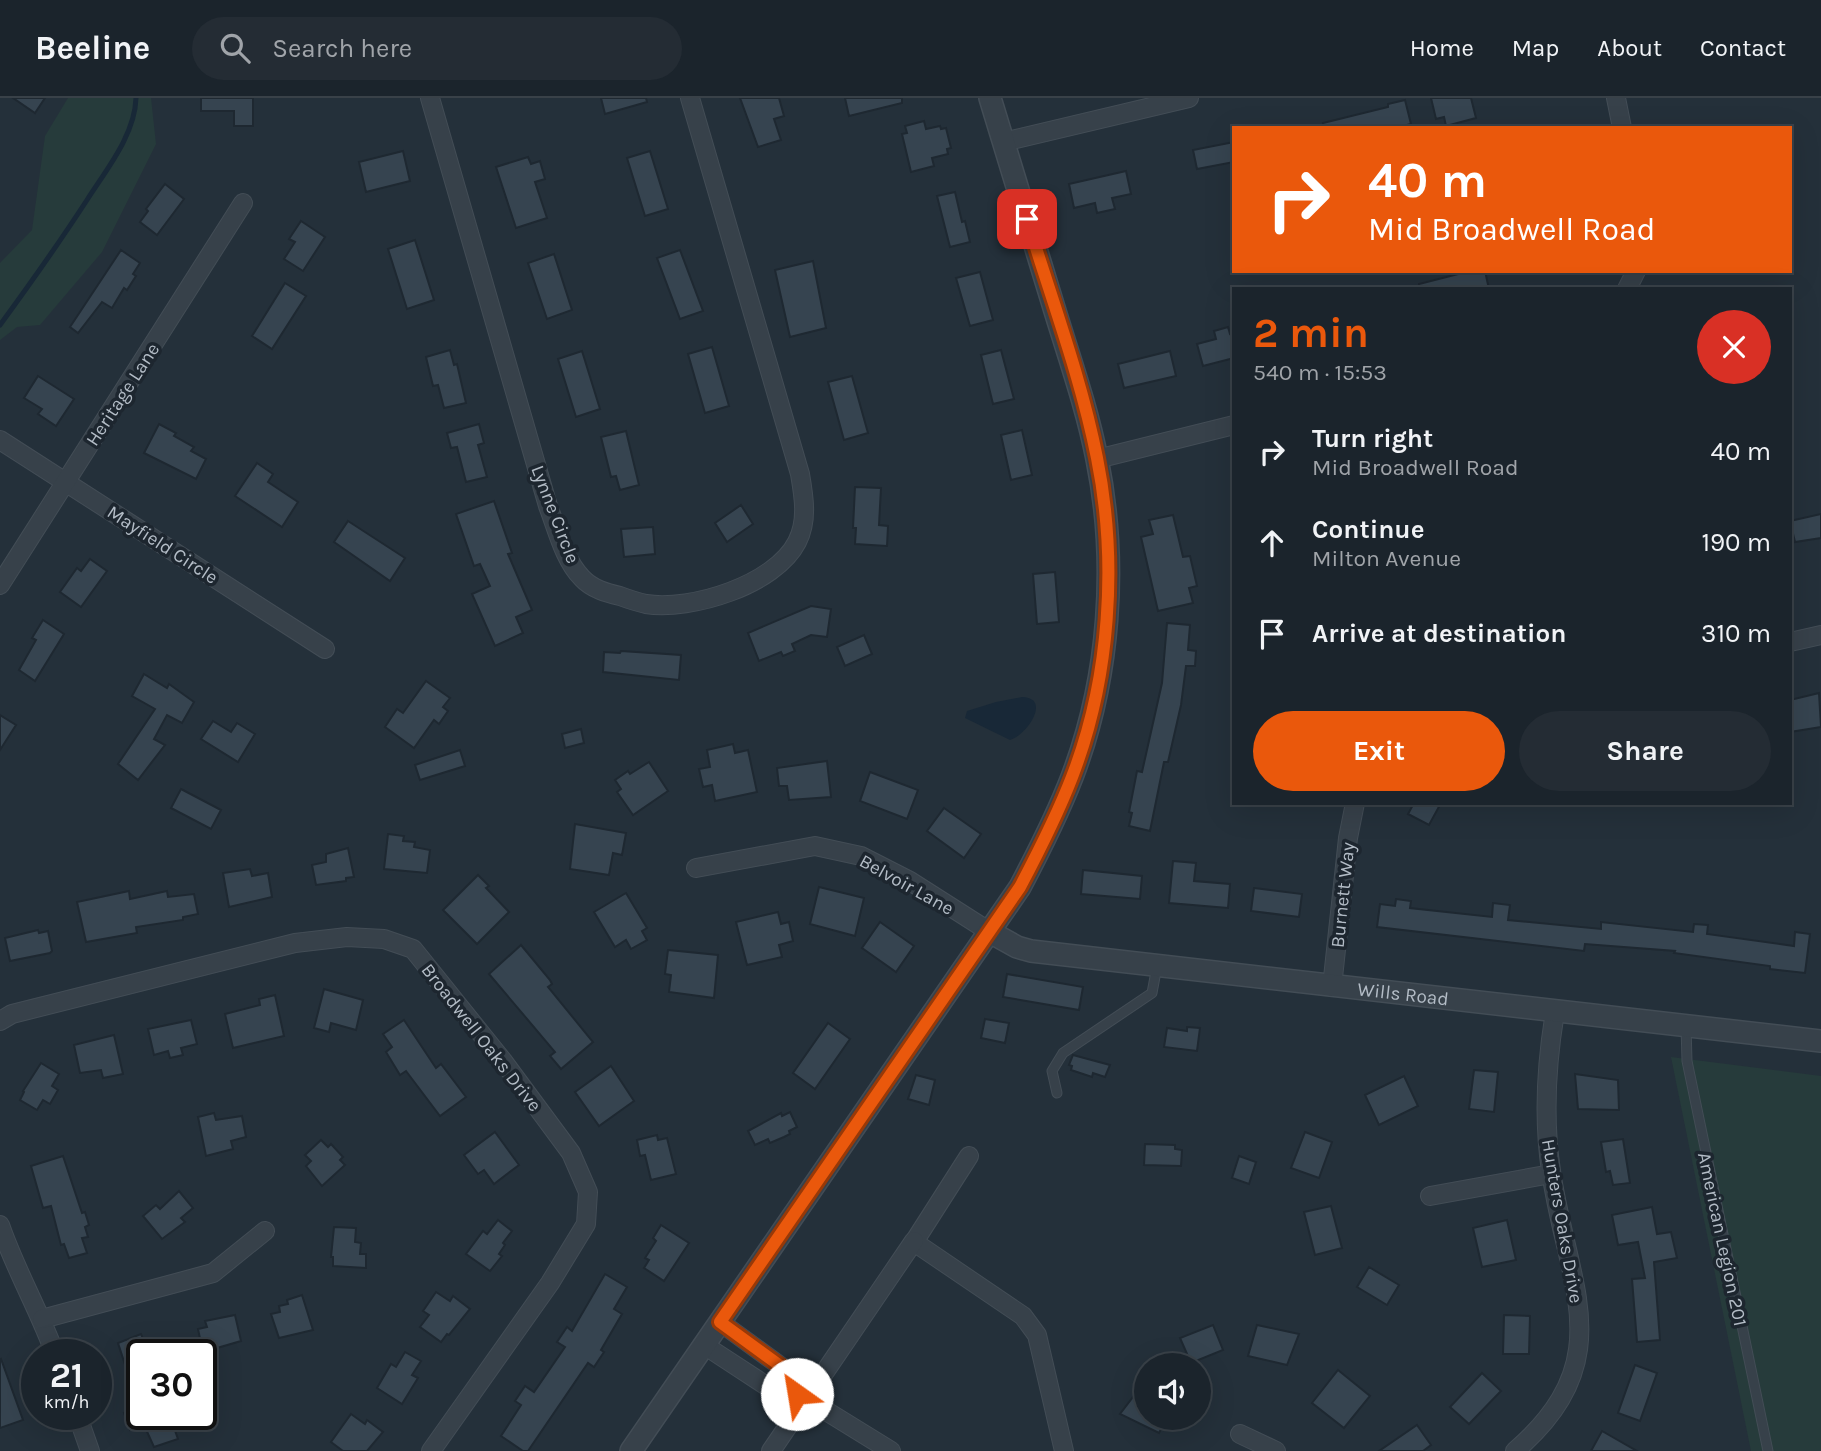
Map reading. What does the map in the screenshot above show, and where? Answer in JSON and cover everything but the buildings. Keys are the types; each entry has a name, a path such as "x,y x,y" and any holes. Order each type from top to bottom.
{"street":[{"name":"Lynne Circle","path":"429,98 548,506 569,559 582,578 600,591 646,604 684,603 741,588 757,580 790,552 797,541 805,504 800,474 690,98"},
{"path":"631,1451 1020,887 1049,833 1073,775 1091,714 1103,652 1108,587 1106,524 1097,459 1083,399 989,98"},
{"path":"1003,142 1189,98"},
{"path":"1616,98 1622,126"},
{"name":"Heritage Lane","path":"0,584 243,203"},
{"path":"1097,459 1232,425"},
{"name":"Mayfield Circle","path":"0,440 325,649"},
{"path":"1792,642 1821,635"},
{"name":"Burnett Way","path":"1332,987 1348,838 1355,805"},
{"name":"Belvoir Lane","path":"696,867 815,846 861,856 910,881 990,932"},
{"name":"Wills Road","path":"990,932 1017,947 1031,951 1821,1041"},
{"name":"Broadwell Oaks Drive","path":"0,1021 12,1014 295,943 347,937 384,939 413,949 503,1061 571,1153 588,1192 586,1224 550,1283 431,1451"},
{"name":"Hunters Oaks Drive","path":"1515,1451 1537,1432 1557,1406 1571,1377 1579,1346 1579,1301 1551,1174 1546,1133 1545,1093 1555,1012"},
{"path":"771,1451 802,1396 914,1241 969,1156"},
{"path":"1430,1196 1551,1174"},
{"path":"0,1225 49,1339"},
{"path":"42,1319 213,1273 265,1231"},
{"path":"914,1241 1023,1316 1037,1335 1064,1451"},
{"path":"720,1322 794,1376 802,1396"},
{"path":"704,1345 782,1396 802,1396 891,1451"},
{"path":"83,1430 90,1451"},
{"path":"1240,1434 1276,1451"}],"lane":[{"path":"1058,1093 1052,1071 1063,1053 1152,993 1157,966"},
{"name":"American Legion 201","path":"1686,1026 1687,1060 1768,1451"}],"green space":[{"path":"68,98 151,98 156,144 102,252 40,325 17,327 0,340 0,263 32,230 45,136"},
{"path":"1671,1057 1821,1076 1821,1451 1751,1451"}],"water":[{"path":"1022,697 1031,699 1036,710 1023,731 1010,740 965,718 967,711"}],"waterway":[{"path":"0,325 66,232 118,152 131,125 136,98"}],"route":[{"path":"797,1394 794,1376 720,1322 1020,887 1049,833 1073,775 1091,714 1103,652 1108,587 1106,524 1097,459 1083,399 1027,219"}]}
